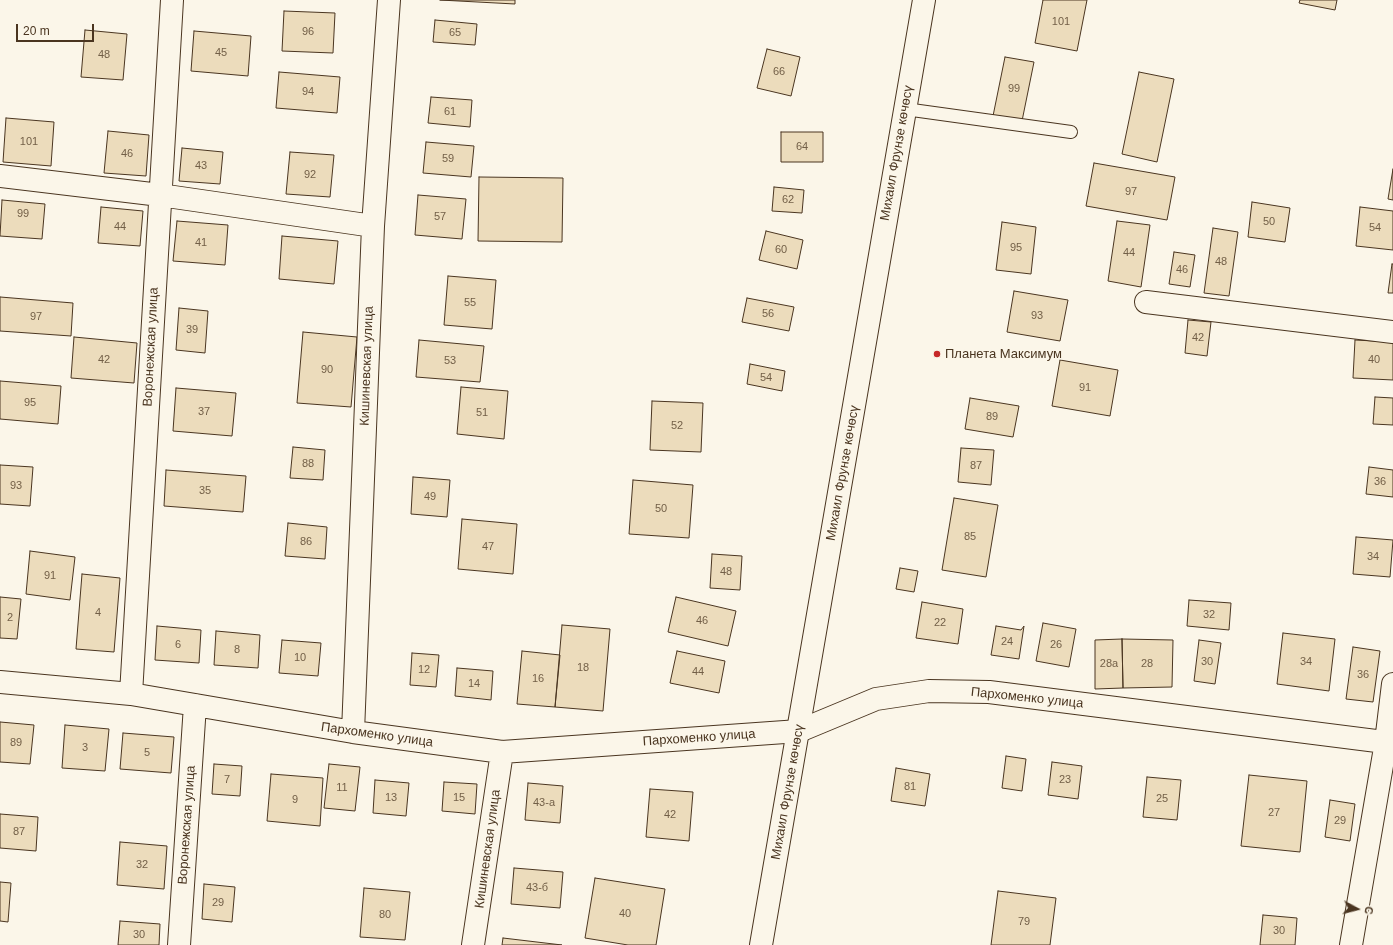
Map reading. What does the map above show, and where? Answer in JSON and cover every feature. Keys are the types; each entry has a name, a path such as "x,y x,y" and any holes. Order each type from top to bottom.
{"street":[{"name":"Воронежская улица","path":"131,694 172,0"},
{"name":"Кишиневская улица","path":"353,732 373,226 389,0"},
{"name":"Михаил Фрунзе көчөсү","path":"761,945 924,0"},
{"path":"0,176 160,195 373,226"},
{"path":"1146,302 1393,332"},
{"name":"Пархоменко улица","path":"0,682 131,694 353,732 502,752 799,731 876,699 928,691 989,692 1389,742"},
{"path":"1351,945 1389,742 1393,684"},
{"name":"Воронежская улица","path":"179,945 195,705"},
{"name":"Кишиневская улица","path":"473,945 502,752"}],"lane":[{"path":"905,109 1071,132"}],"building":[{"path":"440,0 515,0 515,4"},
{"path":"1043,0 1087,0 1077,51 1035,43"},
{"path":"1300,0 1337,0 1335,10 1299,3"},
{"path":"284,11 335,13 333,53 282,51"},
{"path":"435,20 477,24 475,45 433,42"},
{"path":"85,30 127,34 123,80 81,77"},
{"path":"194,31 251,36 248,76 191,71"},
{"path":"767,49 800,57 791,96 757,88"},
{"path":"1005,57 1034,62 1022,121 993,116"},
{"path":"279,72 340,77 337,113 276,108"},
{"path":"1139,72 1174,79 1157,162 1122,154"},
{"path":"431,97 472,100 470,127 428,123"},
{"path":"6,118 54,122 51,166 3,162"},
{"path":"108,131 149,135 146,176 104,173"},
{"path":"781,132 823,132 823,162 781,162"},
{"path":"426,142 474,146 471,177 423,173"},
{"path":"182,148 223,152 220,184 179,181"},
{"path":"290,152 334,155 330,197 286,194"},
{"path":"1094,163 1175,177 1167,220 1086,206"},
{"path":"1393,169 1393,200 1388,199"},
{"path":"479,177 563,178 562,242 478,241"},
{"path":"774,187 804,190 802,213 772,211"},
{"path":"418,195 466,199 462,239 415,235"},
{"path":"2,200 45,204 42,239 0,236"},
{"path":"1252,202 1290,208 1285,242 1248,237"},
{"path":"101,207 143,211 140,246 98,243"},
{"path":"1360,207 1393,211 1393,250 1356,246"},
{"path":"177,221 228,225 225,265 173,261"},
{"path":"1117,221 1150,225 1141,287 1108,281"},
{"path":"1002,222 1036,227 1031,274 996,270"},
{"path":"1213,228 1238,232 1229,296 1204,293"},
{"path":"766,231 803,240 797,269 759,260"},
{"path":"282,236 338,241 334,284 279,279"},
{"path":"1174,252 1195,255 1190,287 1169,284"},
{"path":"1392,264 1393,293 1388,293"},
{"path":"448,276 496,280 492,329 444,325"},
{"path":"1014,291 1068,300 1060,341 1007,332"},
{"path":"0,297 73,303 71,336 0,331"},
{"path":"747,298 794,307 789,331 742,322"},
{"path":"179,308 208,311 205,353 176,350"},
{"path":"1188,320 1211,322 1207,356 1185,353"},
{"path":"303,332 357,337 351,407 297,403"},
{"path":"74,337 137,343 134,383 71,378"},
{"path":"419,340 484,346 480,382 416,377"},
{"path":"1355,340 1393,342 1393,380 1353,378"},
{"path":"1060,360 1118,370 1110,416 1052,406"},
{"path":"750,364 785,371 782,391 747,384"},
{"path":"0,381 61,386 58,424 0,419"},
{"path":"461,387 508,391 504,439 457,434"},
{"path":"176,388 236,393 232,436 173,431"},
{"path":"1375,397 1393,398 1393,425 1373,424"},
{"path":"970,398 1019,406 1013,437 965,429"},
{"path":"652,401 703,403 701,452 650,450"},
{"path":"293,447 325,450 323,480 290,478"},
{"path":"961,448 994,450 991,485 958,482"},
{"path":"0,465 33,467 30,506 0,504"},
{"path":"1369,467 1393,470 1393,497 1366,494"},
{"path":"166,470 246,476 243,512 164,506"},
{"path":"413,477 450,480 447,517 411,514"},
{"path":"633,480 693,485 689,538 629,534"},
{"path":"954,498 998,505 986,577 942,570"},
{"path":"462,519 517,524 513,574 458,569"},
{"path":"288,523 327,527 325,559 285,556"},
{"path":"1356,537 1393,540 1390,577 1353,574"},
{"path":"30,551 75,557 70,600 26,594"},
{"path":"712,554 742,556 740,590 710,588"},
{"path":"900,568 918,571 914,592 896,589"},
{"path":"82,574 120,578 114,652 76,649"},
{"path":"0,597 21,599 17,639 0,638"},
{"path":"676,597 736,611 728,646 668,632"},
{"path":"1189,600 1231,603 1229,630 1187,626"},
{"path":"922,602 963,609 958,644 916,638"},
{"path":"1043,623 1076,629 1069,667 1036,661"},
{"path":"562,625 610,629 603,711 555,707"},
{"path":"157,626 201,630 199,663 155,660"},
{"path":"996,626 1021,630 1024,626 1019,659 991,655"},
{"path":"216,631 260,635 258,668 214,665"},
{"path":"1283,633 1335,639 1329,691 1277,684"},
{"path":"1122,639 1173,640 1172,687 1123,688"},
{"path":"1122,639 1123,688 1095,689 1095,640"},
{"path":"282,640 321,643 318,676 279,673"},
{"path":"1199,640 1221,643 1215,684 1194,681"},
{"path":"1353,647 1380,651 1373,702 1346,699"},
{"path":"522,651 560,655 555,707 517,704"},
{"path":"677,651 725,661 719,693 670,683"},
{"path":"412,653 439,655 436,687 410,685"},
{"path":"457,668 493,671 491,700 455,696"},
{"path":"0,722 34,725 30,764 0,762"},
{"path":"65,725 109,729 105,771 62,768"},
{"path":"123,733 174,737 171,773 120,769"},
{"path":"1006,756 1026,759 1022,791 1002,788"},
{"path":"1052,762 1082,766 1078,799 1048,795"},
{"path":"214,764 242,766 240,796 212,794"},
{"path":"329,764 360,767 355,811 324,808"},
{"path":"896,768 930,774 925,806 891,801"},
{"path":"271,774 323,778 320,826 267,821"},
{"path":"1249,775 1307,781 1300,852 1241,846"},
{"path":"1147,777 1181,780 1177,820 1143,817"},
{"path":"375,780 409,783 406,816 373,813"},
{"path":"444,782 477,784 475,814 442,811"},
{"path":"528,783 563,786 560,823 525,820"},
{"path":"650,789 693,792 689,841 646,837"},
{"path":"1330,800 1355,804 1350,841 1325,837"},
{"path":"0,814 38,817 36,851 0,848"},
{"path":"120,842 167,846 164,889 117,885"},
{"path":"514,868 563,872 560,908 511,904"},
{"path":"595,878 665,889 656,945 628,945 585,938"},
{"path":"0,882 11,883 8,922 0,921"},
{"path":"204,884 235,887 232,922 202,919"},
{"path":"364,888 410,892 405,940 360,937"},
{"path":"998,891 1056,898 1050,945 991,945"},
{"path":"1263,915 1297,918 1295,945 1260,945"},
{"path":"120,921 160,924 159,945 118,945"},
{"path":"503,938 562,945 502,945"}],"place":[{"name":"Планета Максимум","path":"937,354"}]}
